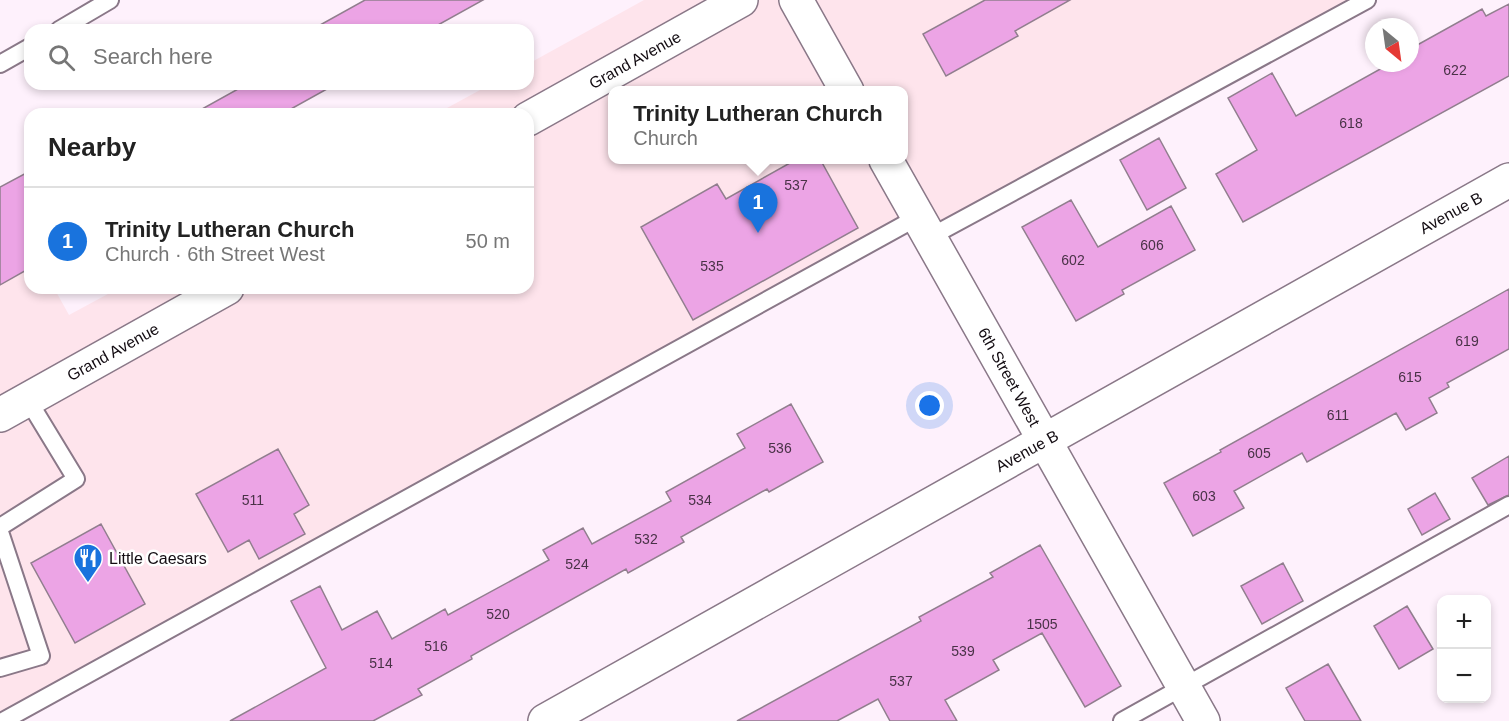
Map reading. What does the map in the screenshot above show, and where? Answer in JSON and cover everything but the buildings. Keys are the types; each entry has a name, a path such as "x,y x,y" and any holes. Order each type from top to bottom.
{"street":[{"name":"Grand Avenue","path":"534,116 741,0"},
{"path":"796,0 845,86"},
{"name":"6th Street West","path":"889,164 1203,721"},
{"name":"Avenue B","path":"545,721 1509,180"},
{"name":"Grand Avenue","path":"14,407 215,294"}],"lane":[{"path":"69,24 110,0"},
{"path":"3,721 924,227 1367,0"},
{"path":"0,64 24,50"},
{"path":"0,527 76,479 14,407"},
{"path":"1122,721 1509,505"},
{"path":"0,532 41,656 0,668"}],"shaded area":[{"path":"644,0 1367,0 930,237 919,218 0,721 0,190 24,233 24,294 57,294 69,315 108,294 534,294 534,108 447,108 480,90 534,90 534,61"}],"place":[{"name":"Trinity Lutheran Church","path":"758,233"},
{"name":"Little Caesars","path":"88,584"}]}
